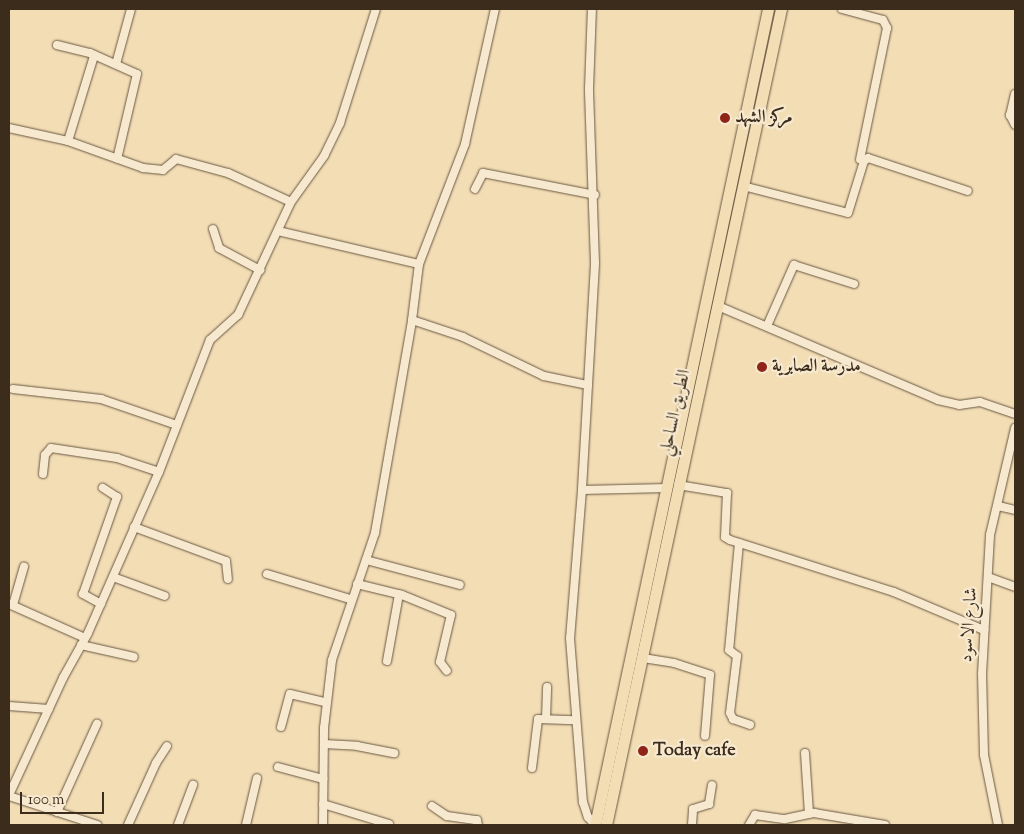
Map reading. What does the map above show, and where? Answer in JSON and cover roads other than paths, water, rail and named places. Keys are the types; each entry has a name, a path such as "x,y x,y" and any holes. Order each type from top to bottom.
{"highway":[{"name":"الطريق الساحلي","path":"595,825 644,658 672,486 718,306 743,186 745,149 768,9"},
{"name":"الطريق الساحلي","path":"606,825 618,744 672,486 745,149 781,9"}],"street":[{"path":"116,64 131,9"},
{"path":"97,825 9,793 113,577 159,472 210,340 238,315 291,202 324,156 340,123 376,9"},
{"path":"323,825 326,702 334,647 350,599 366,560 380,509 412,320 419,264 465,144 495,9"},
{"path":"592,9 589,88 595,263 582,490 570,638 575,720 584,802 588,817 595,825"},
{"path":"842,9 882,20 887,28 860,159"},
{"path":"57,45 116,64 138,75 117,158"},
{"path":"68,141 94,56"},
{"path":"1015,94 1010,116 1015,125"},
{"path":"9,128 68,141 143,168 163,170 176,159 228,173 291,202"},
{"path":"743,186 848,213 864,161 868,158 968,191"},
{"path":"476,189 483,173 594,194"},
{"path":"213,229 219,248 260,270"},
{"path":"278,231 419,264"},
{"path":"767,326 794,266 854,284"},
{"path":"718,306 938,400 959,405 980,402 1015,414"},
{"path":"412,320 463,337 544,376 588,385"},
{"path":"13,389 101,399 177,425"},
{"name":"شارع الاسود","path":"998,825 982,735 984,630 990,534 1015,428"},
{"path":"44,474 45,455 51,448 117,458 159,472"},
{"path":"582,490 672,486 726,493 726,537 739,543 887,590 984,630"},
{"path":"101,604 83,594 117,497 103,488"},
{"path":"998,506 1015,510"},
{"path":"134,527 226,560 228,579"},
{"path":"739,543 729,650 737,656 730,713 733,720 750,725"},
{"path":"366,560 460,585"},
{"path":"24,567 11,604 83,642 134,657"},
{"path":"267,574 350,599"},
{"path":"113,577 165,596"},
{"path":"988,577 1015,587"},
{"path":"357,584 399,594 451,615 440,662 447,671"},
{"path":"386,661 399,594"},
{"path":"644,658 674,663 710,676 705,736"},
{"path":"546,719 547,687"},
{"path":"280,727 290,694 326,702"},
{"path":"9,706 49,709"},
{"path":"532,768 536,722 546,719 575,720"},
{"path":"57,812 98,724"},
{"path":"324,744 357,746 394,752"},
{"path":"128,825 156,763 167,746"},
{"path":"805,753 809,814"},
{"path":"278,767 323,779"},
{"path":"246,825 257,778"},
{"path":"178,825 193,785"},
{"path":"692,825 693,809 709,804 712,785"},
{"path":"323,804 389,824"},
{"path":"432,806 447,816 477,820 478,825"},
{"path":"749,825 756,816 785,819 809,814 885,825"}],"place":[{"name":"مركز الشهد","path":"725,118"},
{"name":"مدرسة الصابرية","path":"762,367"},
{"name":"Today cafe","path":"643,751"}]}
